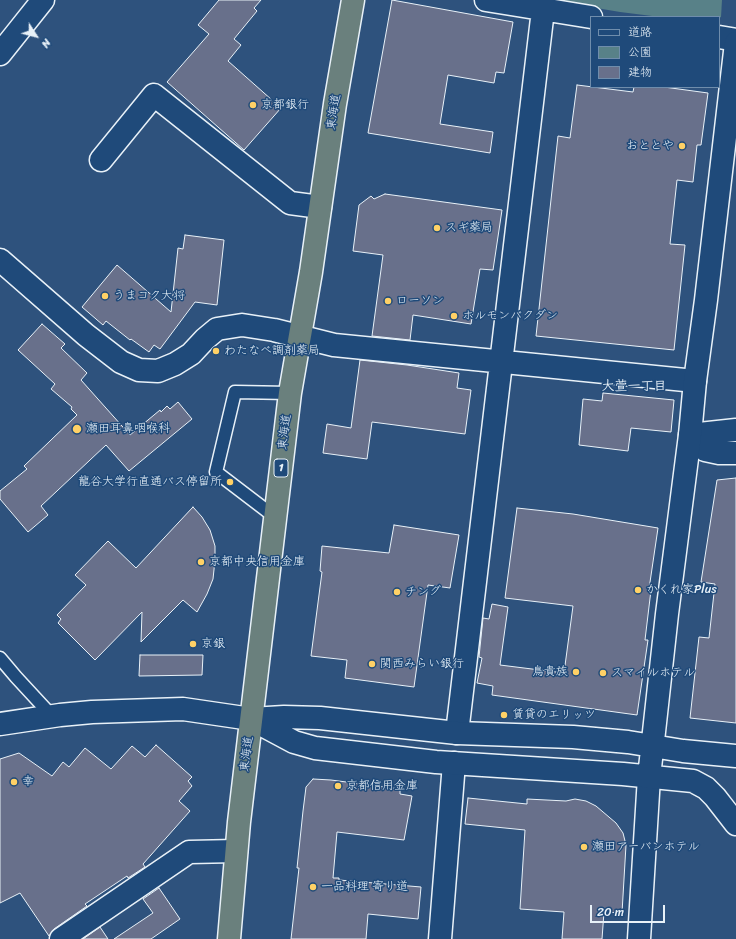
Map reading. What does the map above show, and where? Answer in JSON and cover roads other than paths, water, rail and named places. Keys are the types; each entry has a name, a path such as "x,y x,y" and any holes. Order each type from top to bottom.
{"highway":[{"name":"東海道","path":"228,939 251,719 290,393 300,337 335,104 353,0"}],"street":[{"path":"0,54 44,0"},
{"path":"486,0 590,17"},
{"path":"457,733 543,10"},
{"path":"720,37 736,40"},
{"path":"639,939 649,777 667,614 690,435 695,381 736,43"},
{"path":"101,160 154,95 290,203 320,207"},
{"path":"0,260 86,335 121,362 139,370 158,371 175,364 191,354 217,329 242,326 274,330 334,346 502,361 695,381"},
{"path":"690,435 736,430"},
{"path":"690,435 705,450 719,453 736,453"},
{"path":"0,724 52,716 92,712 183,709 251,719 284,717 320,718 457,733 572,737 628,742 683,751 736,756"},
{"path":"251,719 294,742 315,748 436,762 693,781 706,788 716,796 734,820"},
{"path":"440,939 454,763"},
{"path":"61,939 189,852 236,852"}],"lane":[{"path":"275,517 216,472 235,392 290,393"},
{"path":"0,658 52,716"}],"place":[{"name":"京都銀行","path":"253,105"},
{"name":"おととや","path":"682,146"},
{"name":"スギ薬局","path":"437,228"},
{"name":"うまコク大将","path":"105,296"},
{"name":"ローソン","path":"388,301"},
{"name":"ホルモンバクダン","path":"454,316"},
{"name":"わたなべ調剤薬局","path":"216,351"},
{"name":"瀬田耳鼻咽喉科","path":"77,429"},
{"name":"龍谷大学行直通バス停留所","path":"230,482"},
{"name":"京都中央信用金庫","path":"201,562"},
{"name":"かくれ家Plus","path":"638,590"},
{"name":"チング","path":"397,592"},
{"name":"京銀","path":"193,644"},
{"name":"関西みらい銀行","path":"372,664"},
{"name":"鳥貴族","path":"576,672"},
{"name":"スマイルホテル","path":"603,673"},
{"name":"賃貸のエリッツ","path":"504,715"},
{"name":"幸","path":"14,782"},
{"name":"京都信用金庫","path":"338,786"},
{"name":"瀬田アーバンホテル","path":"584,847"},
{"name":"一品料理 寄り道","path":"313,887"}],"district":[{"name":"大萱一丁目","path":"634,387"}]}
